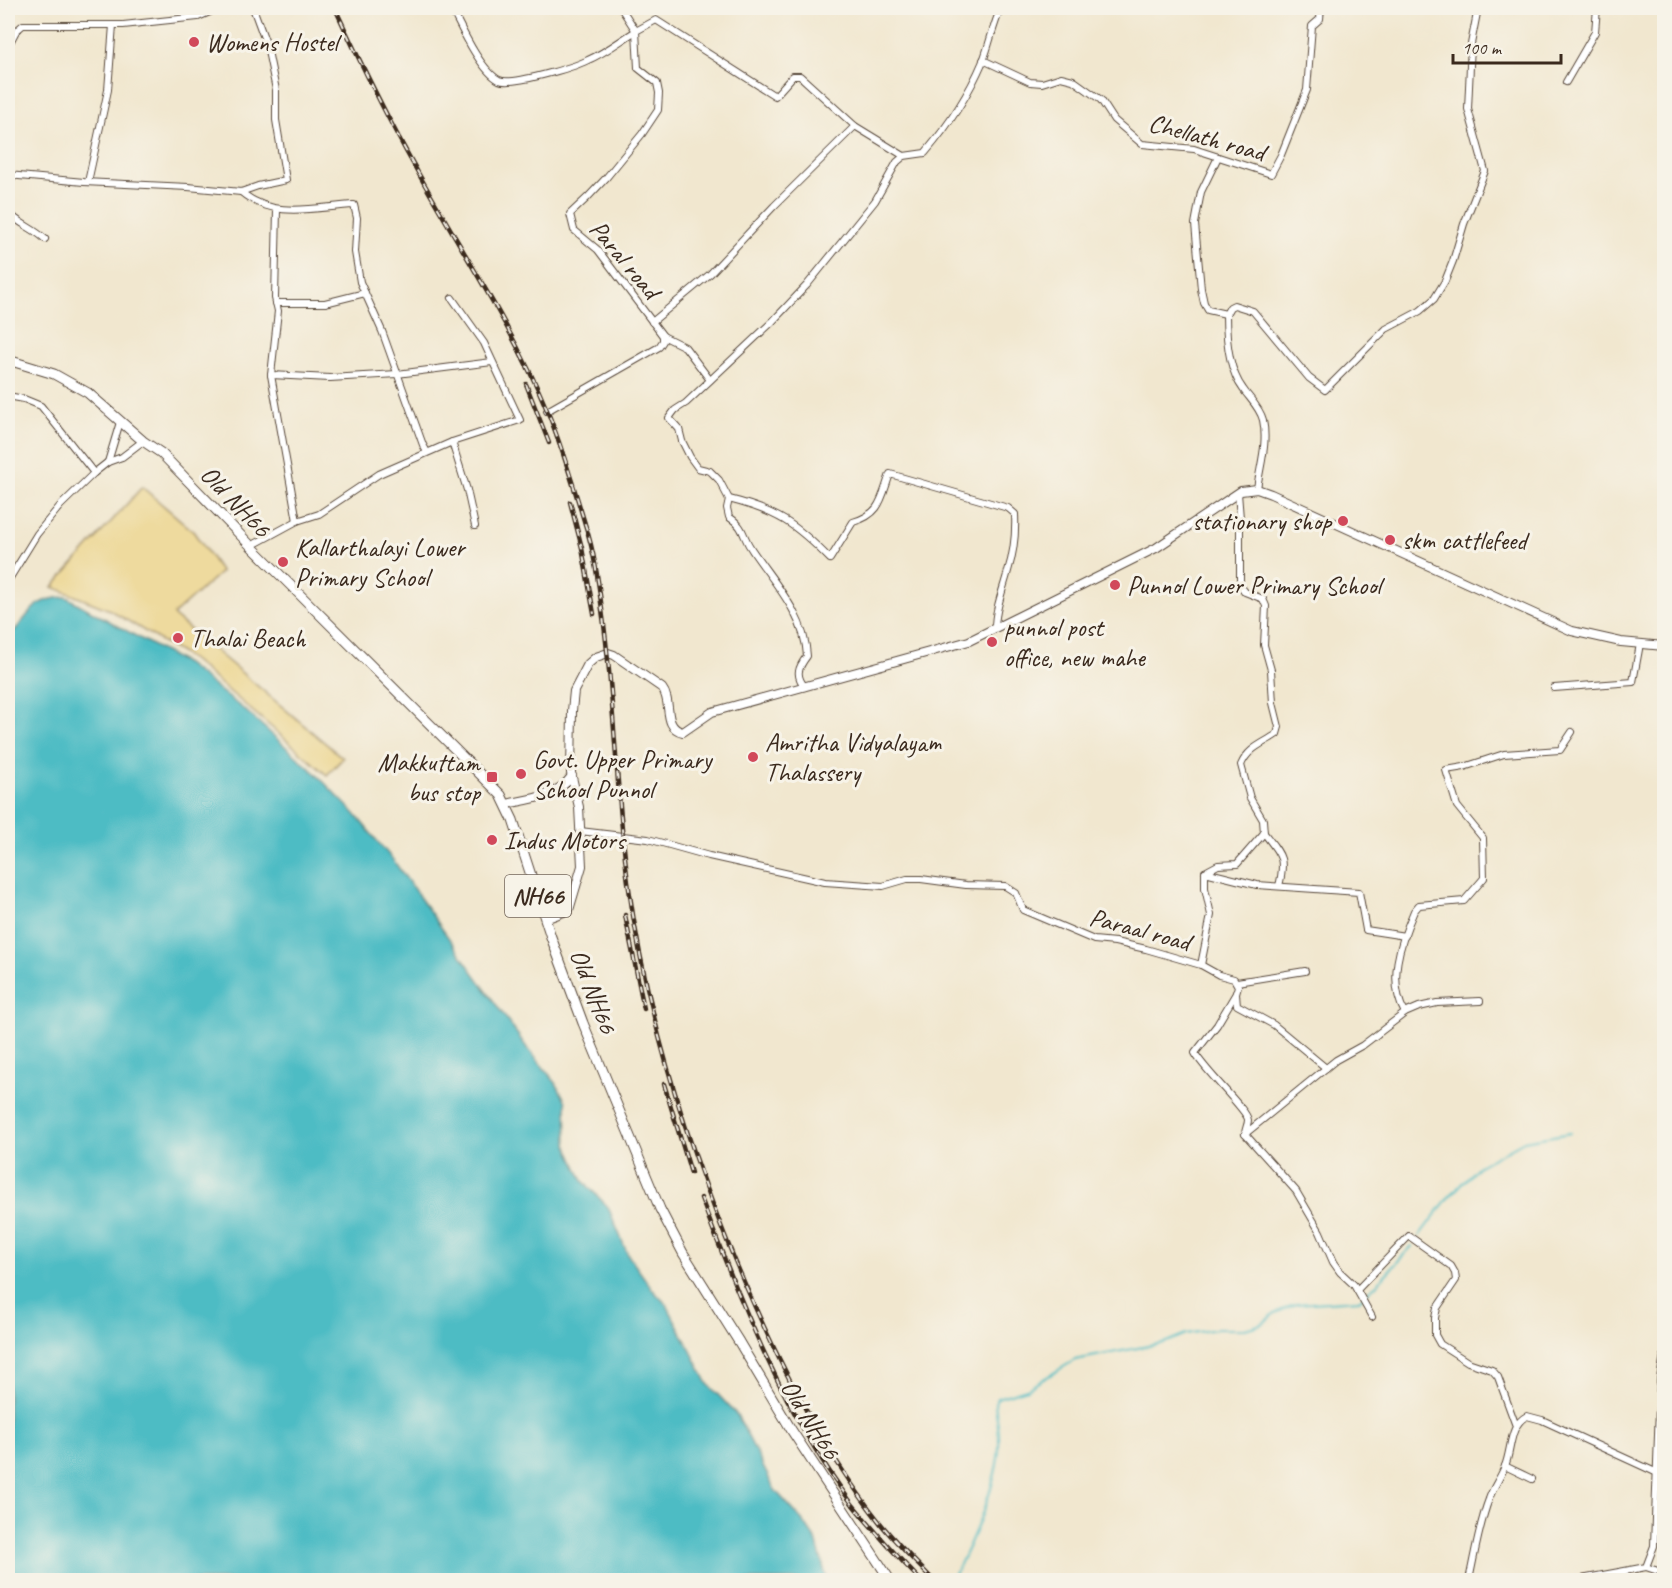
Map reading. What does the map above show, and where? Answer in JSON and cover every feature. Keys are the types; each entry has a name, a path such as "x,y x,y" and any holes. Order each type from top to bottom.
{"main road":[{"name":"Old NH66","path":"8,360 54,374 88,393 143,441 161,453 501,795 513,820 545,919 588,1034 660,1209 792,1431 890,1581"},
{"path":"545,919 565,913 573,903 582,866 579,807 572,776 572,711 574,692 588,664 596,657 608,653 614,655 662,688 667,694 672,726 675,730 683,732 712,712 958,644 1156,548 1238,493 1257,489 1572,631 1621,642 1665,646"},
{"path":"506,804 546,795 564,786 572,776"}],"street":[{"path":"8,46 16,31 23,26 113,25 198,17 219,8"},
{"path":"8,175 241,192 286,180 276,120 276,90 267,46 253,8"},
{"path":"451,8 469,44 488,70 497,79 505,82 535,77 590,59 657,20 775,96 793,76 800,76 855,126 904,156 925,153 968,91 983,60 993,24 1001,8"},
{"path":"621,8 636,31"},
{"name":"Chellath road","path":"983,60 1030,82 1042,83 1061,77 1073,80 1101,100 1114,120 1142,144 1194,149 1271,174 1307,90 1312,26 1320,19 1320,8"},
{"path":"1257,489 1265,432 1262,417 1252,399 1242,388 1231,365 1226,314 1234,305 1253,311 1309,378 1325,390 1386,329 1420,311 1434,299 1453,261 1464,224 1485,171 1468,109 1471,44 1478,8"},
{"path":"1566,82 1595,32 1597,8"},
{"path":"88,182 108,90 113,25"},
{"name":"Paral road","path":"547,411 659,347 663,341 663,336 598,250 574,230 570,219 570,214 606,178 642,134 658,110 657,83 638,68 636,31"},
{"path":"652,322 710,273 855,126"},
{"path":"805,687 799,680 798,670 807,656 803,630 774,580 748,544 739,524 729,517 727,508 729,499 719,480 710,471 698,468 682,441 679,429 669,418 772,322 807,285 875,201 897,162 904,156"},
{"path":"1218,157 1202,192 1195,224 1204,303 1208,310 1226,314"},
{"path":"241,192 255,202 278,210 310,210 354,205 357,218 355,252 360,282 382,331 427,452"},
{"path":"278,210 274,298 278,311 271,375 297,521"},
{"path":"8,212 18,223 30,227 45,239"},
{"path":"276,303 325,303 365,293"},
{"path":"251,546 297,521 319,514 379,474 452,442 520,420 484,343 452,298"},
{"path":"663,336 685,347 710,380"},
{"path":"271,375 330,378 397,374 492,362"},
{"path":"8,396 41,406 94,472"},
{"path":"108,462 120,422"},
{"path":"8,581 37,534 60,506 94,472 108,462 122,457 143,441"},
{"path":"452,442 475,525"},
{"path":"729,499 778,515 791,523 830,559 853,522 864,519 882,501 890,474 999,505 1016,514 1013,548 995,618 995,628"},
{"path":"1238,493 1240,585 1245,592 1263,599 1266,606 1264,645 1271,670 1273,703 1279,727 1277,734 1257,745 1245,756 1241,765 1250,798 1263,820 1264,833 1282,856 1279,886"},
{"path":"1554,688 1633,682 1640,644"},
{"path":"1405,1013 1398,997 1396,974 1398,956 1414,911 1419,905 1464,901 1484,878 1483,838 1456,806 1446,770 1464,767 1504,754 1560,750 1572,732"},
{"name":"Paraal road","path":"580,831 648,839 709,856 825,882 883,886 907,879 921,879 966,885 1005,886 1016,893 1023,910 1082,936 1146,949 1201,965 1211,915 1205,888 1205,872"},
{"path":"1205,872 1218,865 1237,864 1264,833"},
{"path":"1205,872 1257,885 1359,892 1366,930 1405,936"},
{"path":"1201,965 1207,970 1230,977 1237,982 1305,971"},
{"path":"1237,982 1237,1005 1274,1025 1326,1068"},
{"path":"1236,993 1195,1053 1224,1091 1244,1111 1248,1121 1245,1134"},
{"path":"1245,1134 1326,1068 1363,1046 1405,1013 1437,1003 1480,1001"},
{"path":"1245,1134 1296,1191 1320,1233 1333,1262 1358,1293 1372,1317"},
{"path":"1358,1293 1408,1236 1451,1266 1456,1280 1437,1308 1435,1335 1440,1344 1468,1362 1492,1370 1498,1377 1515,1426"},
{"path":"1646,1567 1654,1546 1665,1354"},
{"path":"1469,1581 1488,1501 1505,1466 1515,1426 1527,1416 1542,1420 1665,1476"},
{"path":"1505,1466 1532,1479"},
{"path":"1576,1581 1646,1567 1665,1573"}],"sand":[{"name":"Thalai Beach","path":"142,487 193,531 221,572 173,615 343,758 327,775 194,661 110,610 53,587"}],"water":[{"path":"66,597 186,664 247,712 315,773 354,813 393,860 525,1045 556,1083 566,1102 567,1145 583,1181 608,1207 628,1255 652,1289 667,1305 708,1384 737,1415 775,1490 804,1522 816,1540 827,1580 8,1580 8,637 37,605 54,598"}],"waterway":[{"path":"1419,1236 1448,1198 1479,1166 1524,1141 1570,1133"},
{"path":"952,1580 983,1512 995,1473 999,1440 995,1403 997,1398 1027,1389 1075,1360 1164,1343 1186,1334 1217,1329 1245,1329 1262,1324 1275,1313 1296,1304 1359,1300 1412,1246"}],"railway":[{"path":"335,8 405,149 518,349 547,410 572,481 591,547 600,594 624,849 635,929 667,1067 712,1202 760,1319 814,1425 857,1492 881,1524 933,1580"},
{"path":"526,384 549,443"},
{"path":"570,502 582,548 594,614"},
{"path":"625,915 644,1009"},
{"path":"664,1084 691,1173"},
{"path":"701,1198 748,1317 806,1433 828,1470 853,1505 920,1580"}],"place":[{"name":"Womens Hostel","path":"194,42"},
{"name":"stationary shop","path":"1343,521"},
{"name":"skm cattlefeed","path":"1390,540"},
{"name":"Kallarthalayi Lower Primary School","path":"283,562"},
{"name":"Punnol Lower Primary School","path":"1115,585"},
{"name":"Thalai Beach","path":"178,638"},
{"name":"punnol post office, new mahe","path":"992,642"},
{"name":"Amritha Vidyalayam Thalassery","path":"753,757"},
{"name":"Govt. Upper Primary School Punnol","path":"521,774"},
{"name":"Makkuttam bus stop","path":"492,777"},
{"name":"Indus Motors","path":"492,840"}]}
